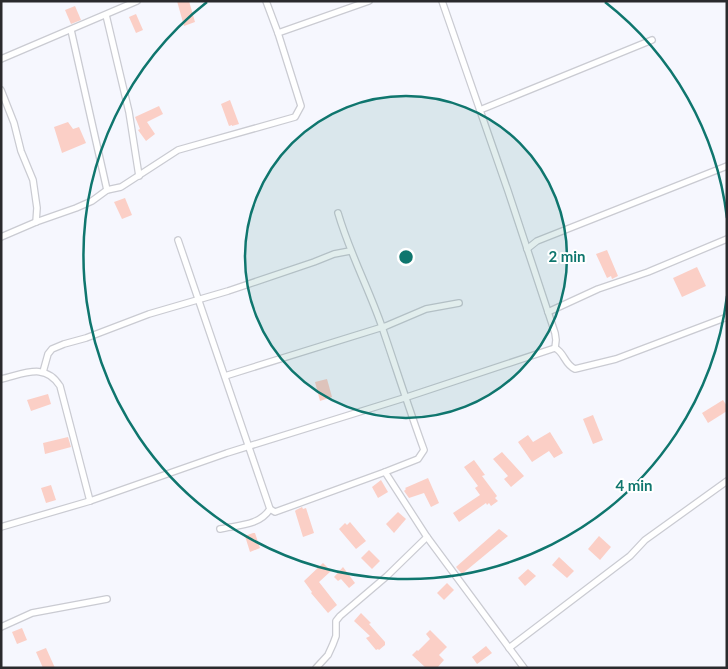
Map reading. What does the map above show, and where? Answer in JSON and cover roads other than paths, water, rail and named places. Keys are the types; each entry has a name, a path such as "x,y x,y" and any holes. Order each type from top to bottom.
{"street":[{"path":"1,59 137,1"},
{"path":"1,237 84,204 107,190 121,187 178,150 295,117 301,106 266,1"},
{"path":"278,33 369,1"},
{"path":"442,1 548,312 556,340 555,348"},
{"path":"106,15 129,112 139,176"},
{"path":"71,30 107,190"},
{"path":"480,110 652,40"},
{"path":"1,90 33,180 37,208 36,222"},
{"path":"527,249 537,241 727,166"},
{"path":"178,240 270,509 275,512 418,459 424,450 404,398 382,327 350,251 338,213"},
{"path":"548,312 598,289 648,272 727,239"},
{"path":"43,372 48,354 52,349 149,314 198,300 334,254 350,251"},
{"path":"225,376 382,327 426,309 458,303"},
{"path":"555,348 562,353 567,364 575,369 616,358 727,316"},
{"path":"1,527 90,501 250,446 555,348"},
{"path":"1,378 39,371 48,373 55,378 60,386 90,501"},
{"path":"384,472 428,537 524,668"},
{"path":"509,648 630,556 645,540 727,481"},
{"path":"220,529 258,522 270,509"},
{"path":"316,668 331,649 336,636 336,621 340,616 387,576 428,537"},
{"path":"1,627 32,613 107,599"}]}
